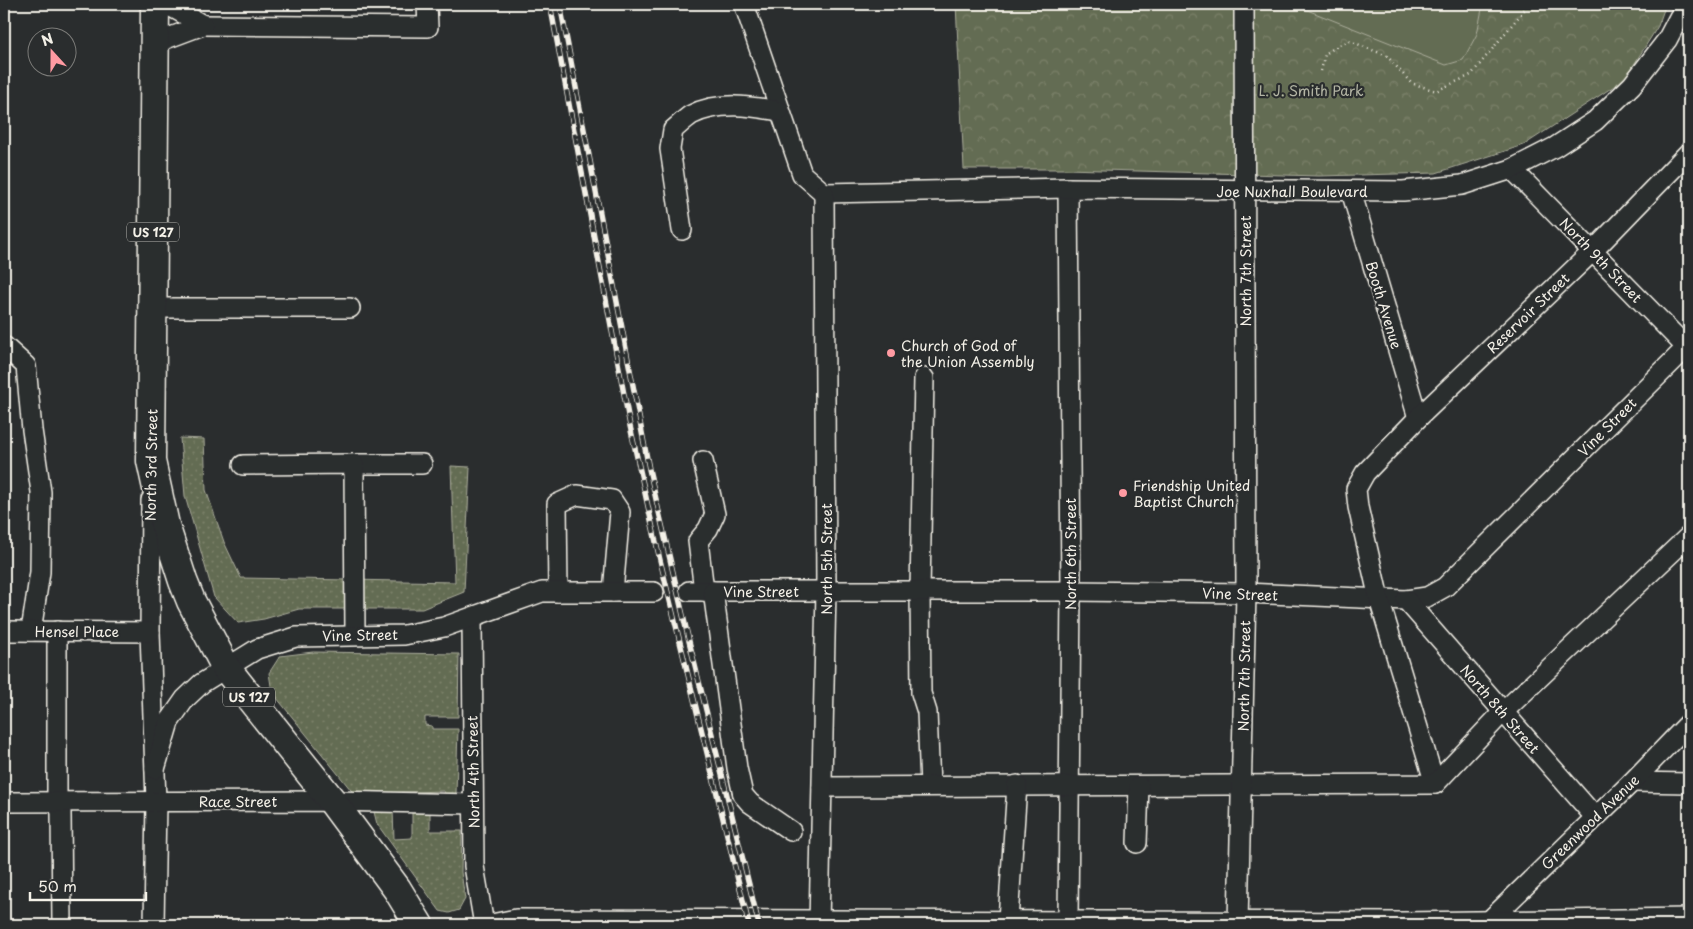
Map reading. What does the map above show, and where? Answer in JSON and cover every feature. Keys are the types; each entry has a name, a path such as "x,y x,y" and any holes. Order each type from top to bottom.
{"highway":[{"name":"North 3rd Street","path":"151,461 155,4"},
{"name":"US 127","path":"151,461 165,525 183,581 191,601 226,668 332,801 397,889 419,925"}],"street":[{"path":"166,4 203,25"},
{"path":"155,43 203,25 428,27 427,4"},
{"path":"744,4 802,174 824,193"},
{"name":"North 7th Street","path":"1238,922 1246,593 1244,4"},
{"name":"Joe Nuxhall Boulevard","path":"824,193 1068,188 1403,191 1462,185 1512,169 1555,148 1595,121 1632,85 1644,70 1667,40 1686,4"},
{"path":"682,230 670,150 673,130 691,115 717,106 745,105 779,110"},
{"name":"Reservoir Street","path":"1379,599 1358,507 1356,489 1365,473 1418,418 1593,251 1689,152"},
{"name":"North 9th Street","path":"1512,169 1688,348"},
{"name":"North 6th Street","path":"1068,188 1070,591 1068,920"},
{"name":"Booth Avenue","path":"1351,191 1418,418"},
{"name":"North 5th Street","path":"819,923 826,590 824,193"},
{"path":"153,308 350,308"},
{"path":"4,346 26,366 32,430 41,492 40,572 31,631"},
{"name":"Vine Street","path":"702,591 920,590 1246,593 1406,600 1428,597 1445,587 1688,348"},
{"path":"924,378 920,590 921,693 927,712 930,786"},
{"name":"North 3rd Street","path":"151,461 150,632 156,801 154,925"},
{"path":"703,461 715,514 708,529 698,542 702,591 737,768 744,795 750,803 791,831"},
{"path":"354,464 355,635"},
{"path":"243,465 422,464"},
{"path":"558,592 557,504 577,495 612,500 620,512 613,592"},
{"path":"822,787 1435,784 1502,712 1689,536"},
{"name":"Vine Street","path":"155,769 169,722 185,699 202,683 257,649 296,637 404,634 444,627 542,592 654,592"},
{"path":"1379,599 1435,784"},
{"name":"North 8th Street","path":"1406,600 1595,817"},
{"name":"North 4th Street","path":"472,618 474,866 485,925"},
{"name":"Hensel Place","path":"4,631 150,632"},
{"path":"56,631 57,802 60,812 62,925"},
{"name":"Greenwood Avenue","path":"1490,920 1632,782 1689,723"},
{"path":"1632,782 1689,783"},
{"path":"1008,920 1017,785"},
{"path":"1137,843 1139,786"},
{"name":"Race Street","path":"4,802 332,801 473,804"},
{"path":"485,925 516,919 819,923 954,923 1008,920 1068,920 1103,923 1402,924 1490,920 1689,918"}],"path":[{"path":"1321,71 1326,54 1350,40 1387,56 1411,83 1436,91 1471,75 1529,4"}],"green space":[{"name":"L. J. Smith Park","path":"956,4 1666,4 1658,26 1625,79 1524,145 1436,173 1319,176 1065,169 964,169"},
{"path":"1292,4 1483,4 1477,34 1463,60 1446,65"},
{"path":"180,438 204,439 206,490 224,542 241,578 455,582 451,466 470,467 464,592 422,609 299,609 264,619 238,623 214,597 185,496"},
{"path":"313,652 459,654 458,717 425,717 425,725 432,726 432,729 458,729 456,794 444,794 444,791 355,795 272,692 269,673 280,656"},
{"path":"373,808 393,810 394,839 412,838 412,810 430,810 430,831 462,831 461,872 465,899 459,910 449,913 440,911 377,824"}],"railway":[{"path":"550,4 630,426 660,560 749,925"},
{"path":"560,4 649,469 759,925"}],"place":[{"name":"Church of God of the Union Assembly","path":"891,353"},
{"name":"Friendship United Baptist Church","path":"1123,493"}]}
